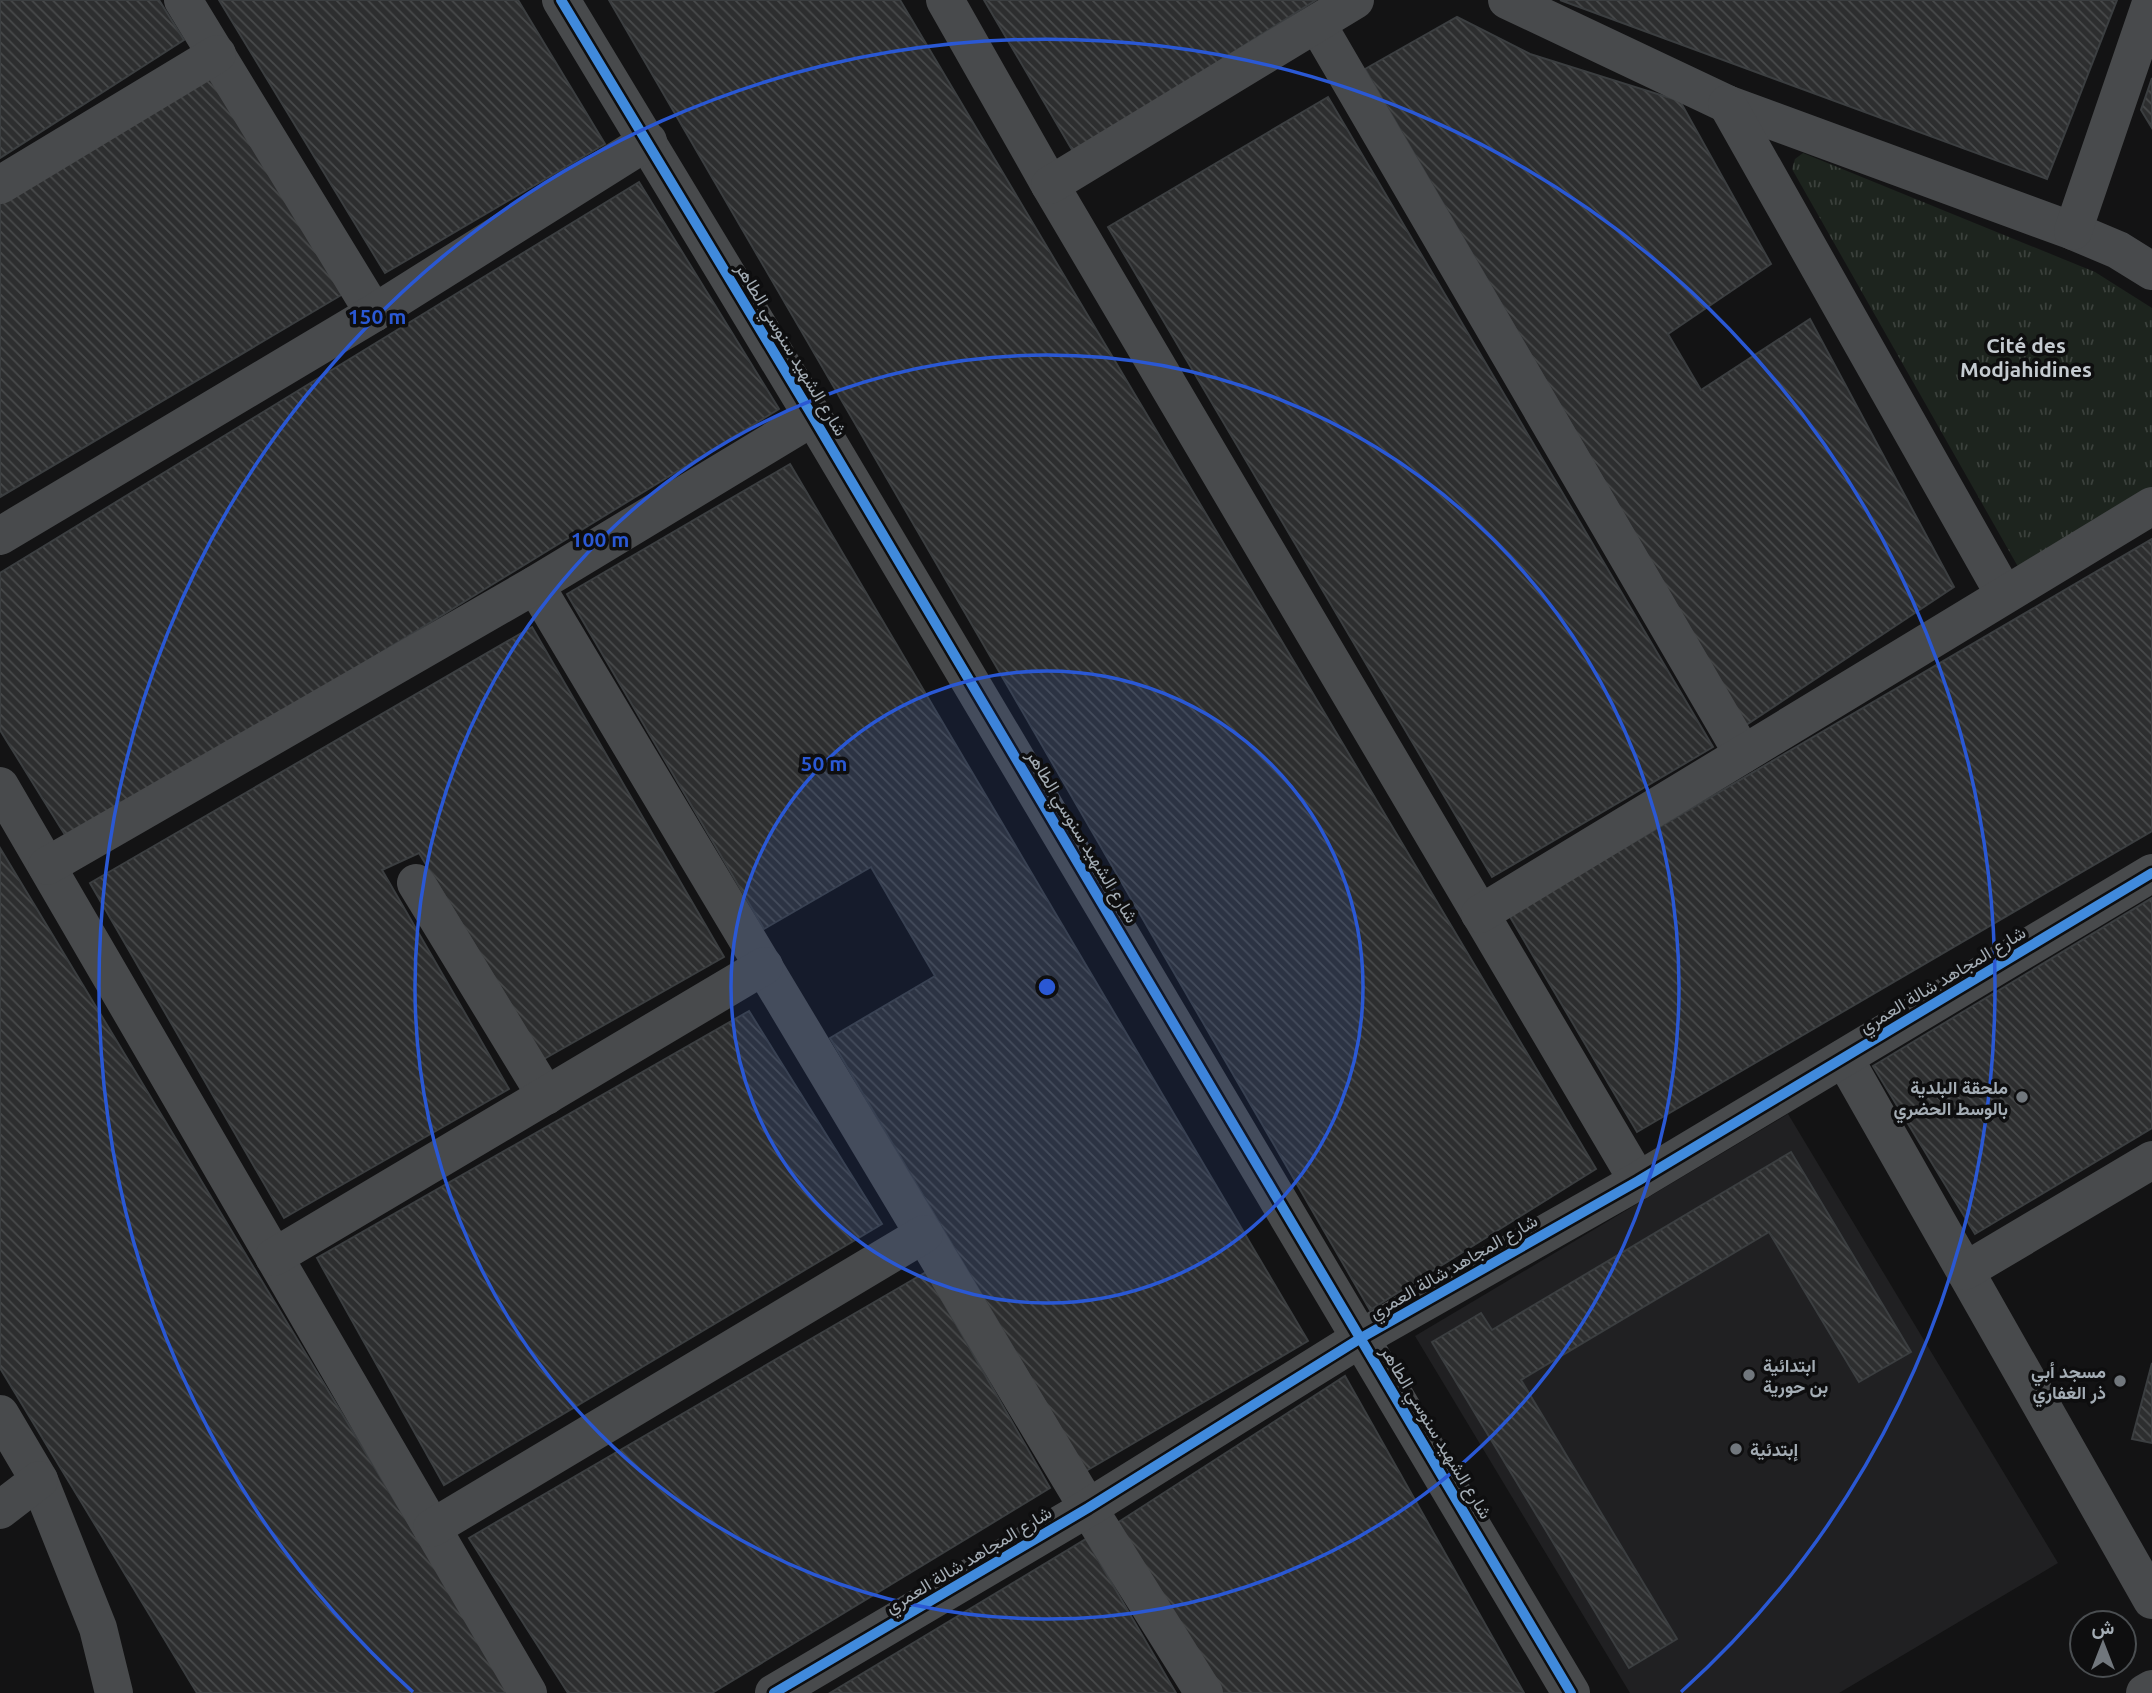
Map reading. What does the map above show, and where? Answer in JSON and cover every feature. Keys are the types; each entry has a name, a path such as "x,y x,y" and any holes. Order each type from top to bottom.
{"street":[{"path":"183,0 374,313"},
{"name":"شارع الشهيد سنوسي الطاهر","path":"561,0 813,417 1570,1693"},
{"path":"945,0 1050,185 1638,1181"},
{"path":"1050,185 1355,0"},
{"path":"1507,0 1727,104 2073,231 2118,250 2152,271"},
{"path":"2073,231 2151,0"},
{"path":"1317,24 1742,754"},
{"path":"0,185 217,54"},
{"path":"1727,104 2004,594"},
{"path":"0,536 374,313 648,141"},
{"path":"47,866 536,585 813,417"},
{"path":"1480,914 2152,506"},
{"path":"536,585 1088,1508 1204,1693"},
{"path":"0,786 528,1693"},
{"name":"شارع المجاهد شالة العمري","path":"774,1693 1088,1508 1361,1338 1638,1181 2152,873"},
{"path":"416,883 546,1096"},
{"path":"274,1257 764,966"},
{"path":"1844,1058 2152,1600"},
{"path":"1965,1271 2152,1160"},
{"path":"432,1528 924,1234"},
{"path":"0,1415 39,1480 98,1628 114,1693"},
{"path":"0,1510 39,1480"},
{"path":"2145,1693 2152,1689"}],"shaded area":[{"name":"إبتدئية","path":"1788,1114 2058,1563 1839,1693 1630,1693 1415,1336"}],"green space":[{"path":"1803,153 2095,272 2152,308 2152,488 2021,572 1792,169 1795,159"}],"building":[{"path":"0,0 159,0 184,40 0,158"},
{"path":"219,0 518,0 605,144 385,273"},
{"path":"609,0 900,0 1596,1169 1370,1310"},
{"path":"984,0 1316,0 1074,153"},
{"path":"1560,0 2117,0 2047,179"},
{"path":"1457,17 1530,54 1680,101 1771,264 1668,334 1701,390 1810,319 1954,587 1746,725 1365,69"},
{"path":"210,71 343,294 0,497 0,196"},
{"path":"2152,78 2152,128 2141,110"},
{"path":"1328,97 1713,747 1492,877 1108,227"},
{"path":"639,182 779,409 70,843 0,730 0,573"},
{"path":"790,464 1308,1341 1086,1471 830,1038 935,976 871,867 764,929 567,594"},
{"path":"2152,539 2152,831 1637,1132 1509,915"},
{"path":"532,627 724,957 544,1059 419,853 382,870 509,1089 284,1218 90,883"},
{"path":"0,848 511,1693 197,1693 0,1368"},
{"name":"ملحقة البلدية بالوسط الحضري","path":"2152,898 2152,1128 1975,1234 1873,1066"},
{"path":"749,1011 882,1224 444,1485 317,1258"},
{"path":"1791,1152 1911,1352 1859,1382 1769,1232 1521,1380 1677,1639 1629,1668 1432,1342 1481,1313 1492,1330"},
{"path":"926,1272 1050,1488 712,1693 568,1693 469,1538"},
{"path":"2152,1363 2152,1443 2132,1439"},
{"path":"1345,1376 1524,1693 1219,1693 1117,1523"},
{"path":"1086,1539 1176,1693 830,1693"}],"cycle path":[{"path":"561,0 813,417 1571,1693"},
{"path":"774,1693 1088,1508 1361,1338 1638,1181 2152,873"}],"place":[{"name":"ملحقة البلدية بالوسط الحضري","path":"2022,1097"},
{"name":"ابتدائية بن حورية","path":"1749,1375"},
{"name":"مسجد أبي ذر الغفاري","path":"2120,1381"},
{"name":"إبتدئية","path":"1736,1449"}],"district":[{"name":"Cité des Modjahidines","path":"2026,357"}]}
